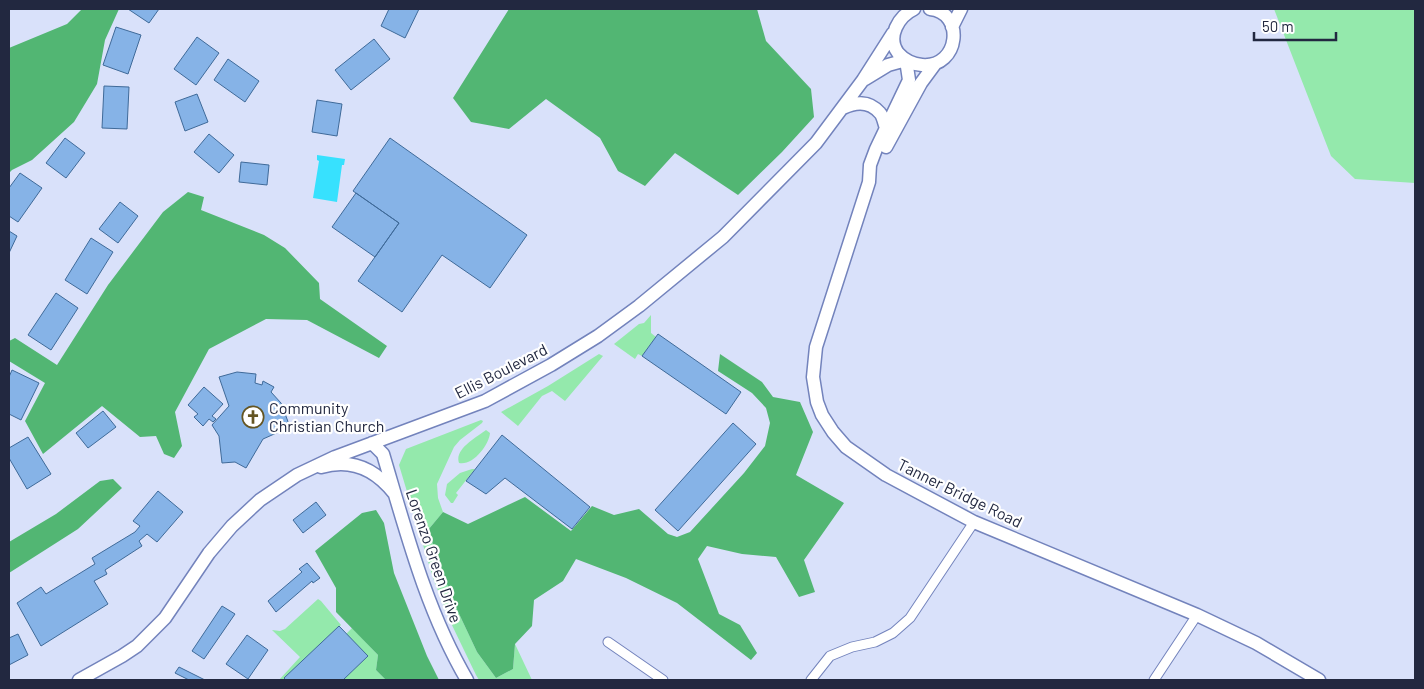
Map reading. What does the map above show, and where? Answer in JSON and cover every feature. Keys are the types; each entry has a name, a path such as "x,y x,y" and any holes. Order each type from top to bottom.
{"main road":[{"path":"899,14 914,9"},
{"path":"930,9 942,13 952,27"},
{"path":"952,27 961,9"},
{"name":"Ellis Boulevard","path":"79,680 122,656 144,640 165,618 209,552 232,526 260,500 297,475 334,457 485,401 551,365 598,336 640,306 723,236 816,143 843,108 894,33 899,14"},
{"name":"Tanner Bridge Road","path":"869,182 877,171 900,120 921,83 935,64 950,52 954,35 952,27"},
{"path":"894,33 893,43 906,60 913,64 935,64"},
{"name":"Ellis Boulevard","path":"862,80 888,65 906,60"},
{"name":"Tanner Bridge Road","path":"906,60 909,80 870,165 869,182 816,347 813,377 817,402 833,432 846,447 886,475 974,522 1197,615 1256,642 1319,680"},
{"path":"843,108 856,102 868,104 880,112 886,128"},
{"name":"Lorenzo Green Drive","path":"372,443 383,454 429,599 444,637 466,680"},
{"path":"297,475 326,466 347,465 363,468 375,473 388,486 394,493 399,507"}],"street":[{"path":"811,680 830,656 852,647 875,642 894,633 910,618 974,522"},
{"path":"1154,680 1197,615"},
{"path":"608,642 663,680"}],"green space":[{"path":"82,9 119,9 105,40 97,84 74,122 32,160 9,173 9,48 67,24"},
{"path":"509,9 757,9 766,41 811,89 814,117 782,152 738,195 675,153 645,186 618,171 600,138 546,99 509,129 471,122 453,98"},
{"path":"1274,9 1415,9 1415,183 1355,179 1331,156"},
{"path":"188,192 204,197 201,210 264,235 285,248 319,283 320,299 387,346 379,358 307,320 266,319 209,349 175,412 182,446 174,458 164,454 156,436 140,437 102,406 43,454 25,421 45,383 9,361 9,341 15,338 57,365 108,285 163,212"},
{"path":"651,315 651,333 656,337 642,356 638,354 635,359 614,344 639,324 644,323"},
{"path":"599,354 603,356 565,401 552,391 542,396 518,426 501,412 548,386"},
{"path":"720,354 762,382 773,397 800,402 813,432 796,475 844,503 804,560 815,592 799,597 776,557 742,554 707,546 698,559 719,614 740,625 757,653 751,660 677,603 626,578 576,559 563,581 534,600 532,626 515,644 513,669 496,678 477,652 453,601 428,530 443,512 468,524 525,497 571,531 592,506 614,515 639,509 668,534 677,537 690,532 744,473 765,446 770,423 766,408 752,393 718,371"},
{"path":"481,420 483,421 482,423 454,447 437,484 438,498 443,512 428,530 453,601 477,652 496,678 513,669 515,644 532,680 479,680 450,621 433,578 399,465 406,449"},
{"path":"486,430 490,433 489,438 479,454 470,461 459,463 458,458 463,448"},
{"path":"475,469 456,493 458,495 453,503 451,503 445,495 447,484 460,473"},
{"path":"113,479 122,488 78,529 9,573 9,542 56,514 100,481"},
{"path":"376,510 384,523 394,573 427,656 439,680 386,680 376,670 378,655 336,612 336,588 315,551 362,513"},
{"path":"318,599 341,625 284,680 279,680 300,657 272,630 280,631 285,629"},
{"path":"352,628 378,655 376,670 386,680 343,680 367,656 346,634"}],"water":[{"path":"317,155 345,159 344,165 342,165 337,202 313,198 319,161 317,160"}],"building":[{"path":"128,9 159,9 149,23"},
{"path":"389,9 419,9 405,38 381,26"},
{"path":"116,27 141,35 128,74 103,65"},
{"path":"197,37 219,53 196,85 174,69"},
{"path":"374,39 390,59 351,90 335,70"},
{"path":"228,59 259,81 245,102 214,80"},
{"path":"104,86 129,87 127,129 102,128"},
{"path":"197,94 208,122 185,131 175,102"},
{"path":"317,100 342,104 337,136 312,132"},
{"path":"209,134 234,155 219,173 194,152"},
{"path":"65,138 85,153 66,178 46,163"},
{"path":"390,138 527,235 490,288 442,255 402,312 358,281 399,223 353,191"},
{"path":"241,162 269,165 267,185 239,182"},
{"path":"20,173 42,188 18,222 9,216 9,188"},
{"path":"356,193 399,223 375,257 332,227"},
{"path":"120,202 138,216 118,243 99,229"},
{"path":"9,231 17,236 9,253"},
{"path":"91,238 113,252 87,294 65,280"},
{"path":"56,293 78,308 51,350 28,335"},
{"path":"658,334 741,392 726,414 642,356"},
{"path":"12,370 39,383 21,420 9,414 9,377"},
{"name":"Community Christian Church","path":"237,372 256,374 255,383 262,385 263,381 274,387 271,392 281,403 290,427 263,439 246,468 235,462 222,463 219,436 212,425 229,406 219,377"},
{"path":"204,387 223,404 212,416 216,419 213,422 209,419 203,426 194,417 198,414 188,405"},
{"path":"103,411 116,427 88,448 76,433"},
{"path":"733,423 756,444 678,531 655,510"},
{"path":"502,435 590,507 572,529 505,478 486,494 466,481"},
{"path":"28,437 51,474 27,489 9,458 9,448"},
{"path":"158,491 183,512 157,542 147,534 139,541 142,546 105,570 107,574 94,581 108,604 41,646 17,603 41,587 46,594 95,564 92,558 135,532 140,526 133,521"},
{"path":"316,502 326,515 303,533 293,520"},
{"path":"307,563 320,578 313,583 312,581 276,612 268,601 302,572 299,569"},
{"path":"222,606 235,614 204,659 192,651"},
{"path":"339,626 368,656 343,680 286,680 284,678"},
{"path":"18,634 28,655 9,665 9,638"},
{"path":"247,635 268,650 248,679 226,664"},
{"path":"179,667 205,680 189,680 175,673"}],"place":[{"name":"Community Christian Church","path":"253,417"}]}
